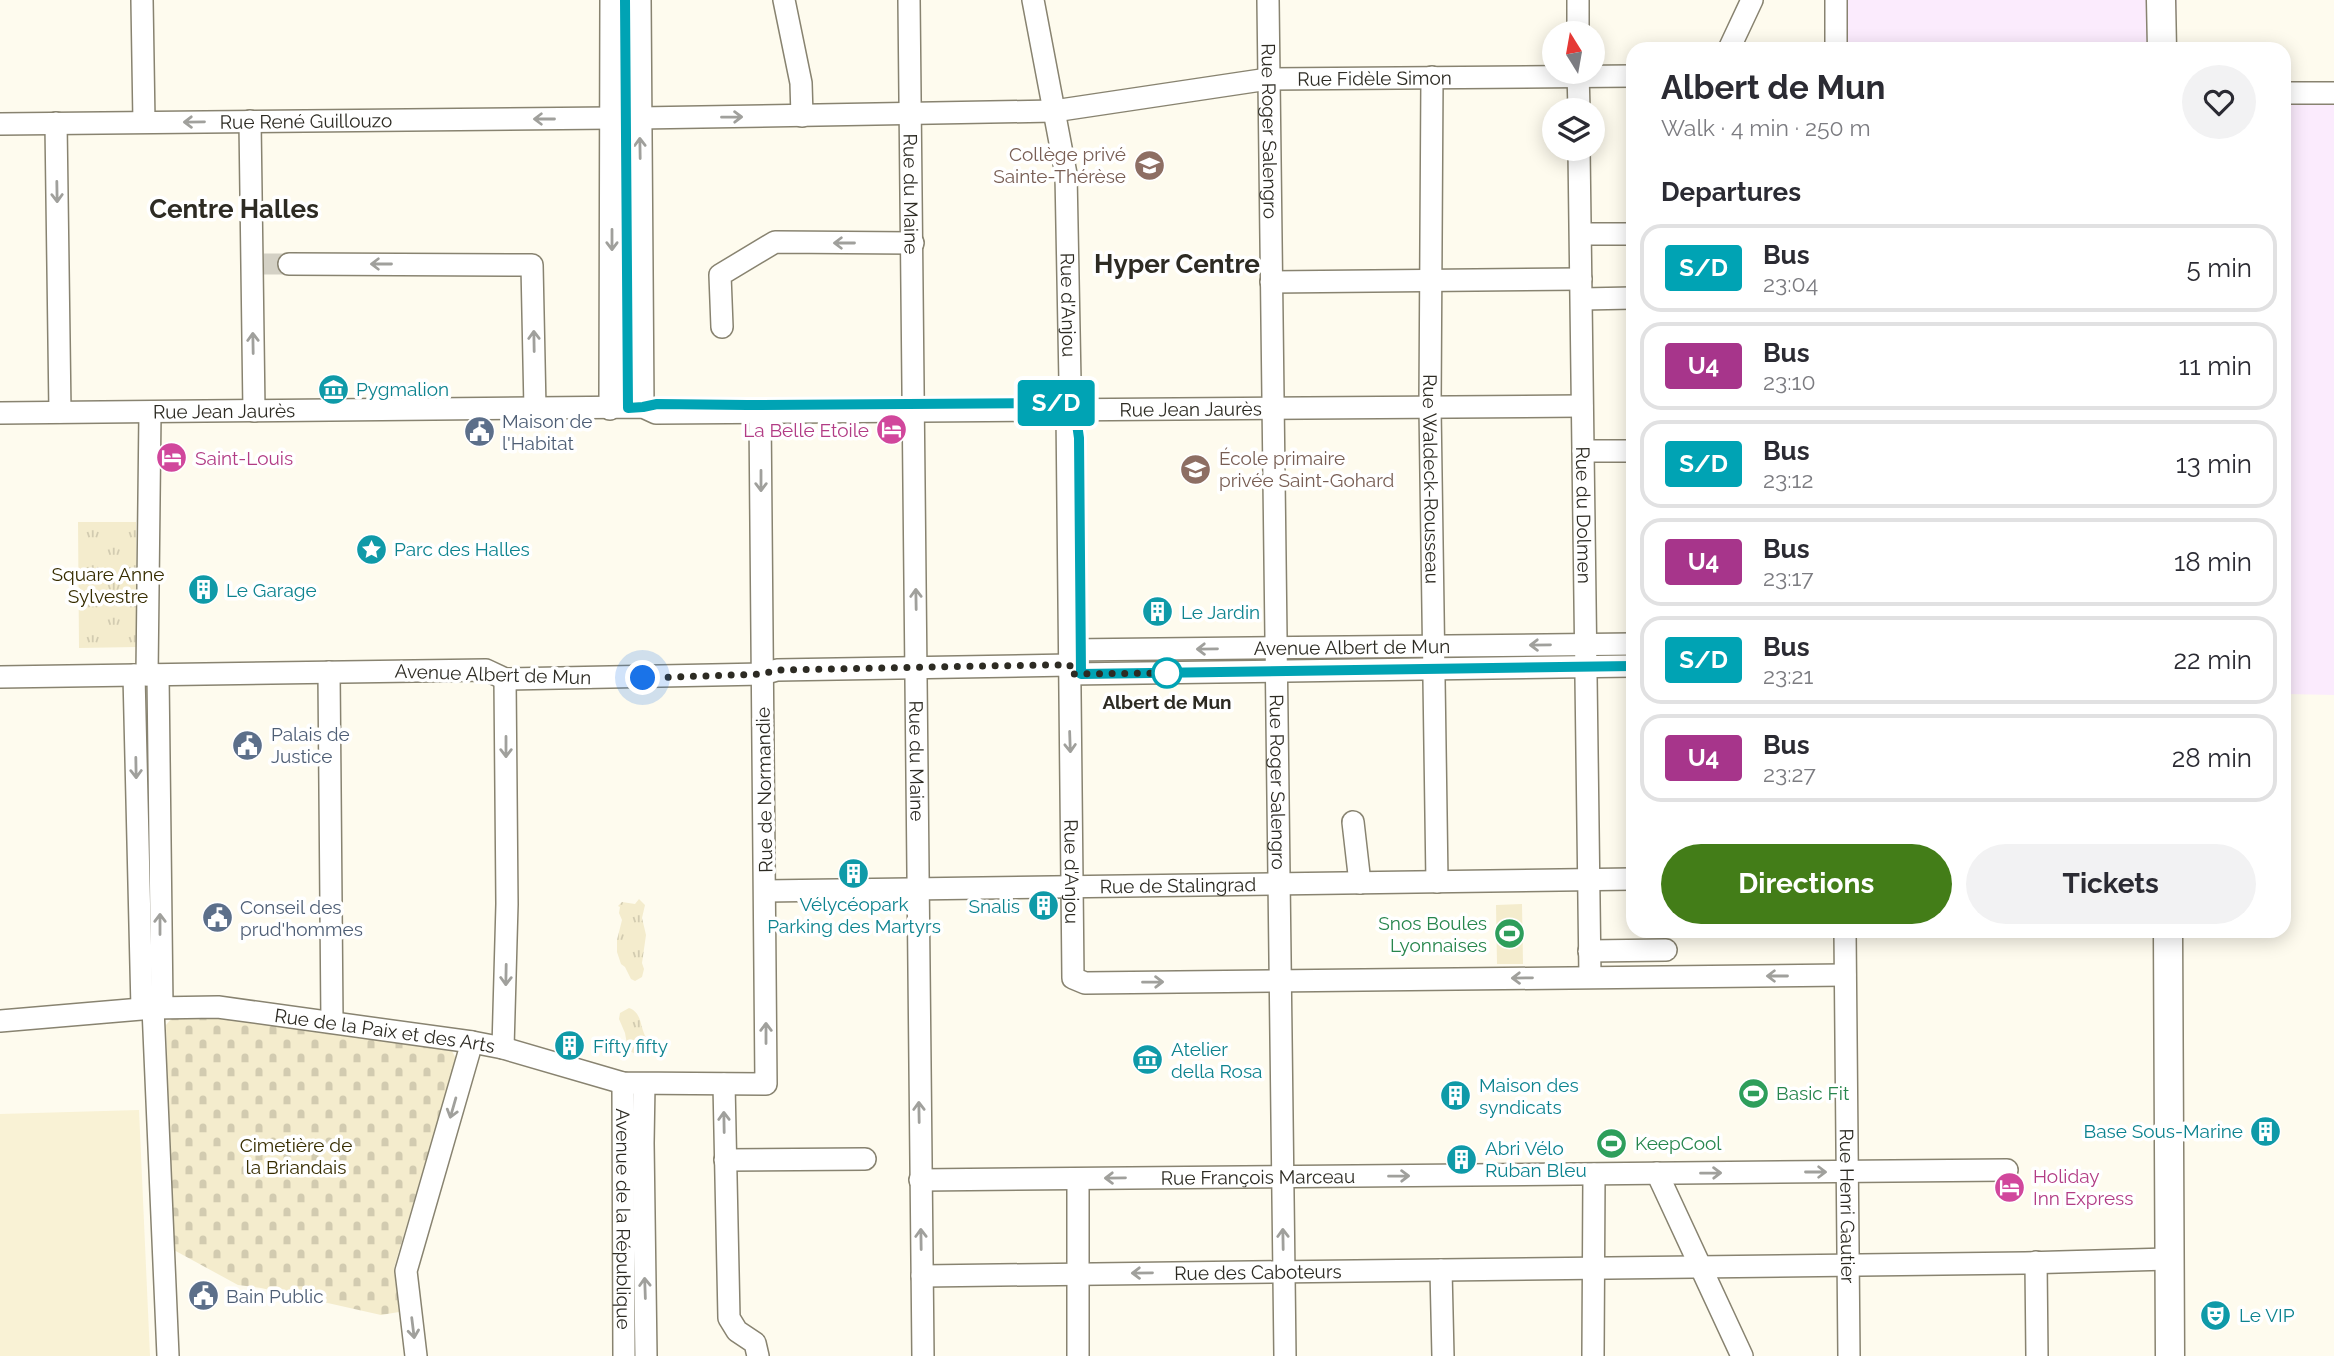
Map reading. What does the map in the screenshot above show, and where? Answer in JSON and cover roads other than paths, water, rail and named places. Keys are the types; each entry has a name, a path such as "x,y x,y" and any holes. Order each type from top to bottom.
{"main road":[{"path":"2161,0 2161,42"},
{"path":"2168,938 2170,1356"}],"street":[{"path":"142,0 144,122"},
{"path":"610,409 611,0"},
{"path":"640,0 639,118 650,410"},
{"path":"785,0 801,83 802,116"},
{"name":"Rue du Maine","path":"909,0 923,1356"},
{"name":"Rue d'Anjou","path":"1033,0 1066,174 1070,382 1067,410 1070,663 1078,887 1073,978 1084,983 1279,981"},
{"name":"Rue Roger Salengro","path":"1268,0 1285,1356"},
{"path":"1578,0 1578,21"},
{"path":"1733,42 1752,0"},
{"path":"1836,0 1836,42"},
{"name":"Rue Fidèle Simon","path":"911,114 1054,111 1268,79 1542,75"},
{"name":"Rue Fidèle Simon","path":"1605,75 1626,76"},
{"name":"Rue Waldeck-Rousseau","path":"1432,77 1429,281 1437,882"},
{"path":"2291,93 2334,93"},
{"path":"639,118 911,114"},
{"name":"Rue René Guillouzo","path":"0,124 612,118"},
{"path":"250,121 258,264 254,411"},
{"path":"56,123 60,412"},
{"name":"Rue du Dolmen","path":"1579,161 1590,978"},
{"path":"1581,234 1626,234"},
{"path":"722,327 720,275 775,243 913,243"},
{"path":"289,264 532,265 535,409"},
{"path":"1271,282 1429,281 1582,289 1626,297"},
{"name":"Rue Jean Jaurès","path":"0,412 535,409 760,412 1582,406"},
{"path":"150,412 154,675 152,1008 168,1356"},
{"name":"Rue de Normandie","path":"760,412 766,1084"},
{"path":"1583,451 1626,451"},
{"name":"Avenue Albert de Mun","path":"9,677 486,670 505,679 671,678 763,674 777,670 1070,663 1275,648 1626,645"},
{"name":"Avenue Albert de Mun","path":"1070,663 1275,671 1626,666"},
{"path":"329,672 332,1023"},
{"path":"503,1048 507,904 505,679"},
{"path":"1353,822 1360,883"},
{"name":"Rue de Stalingrad","path":"765,880 917,889 1626,879"},
{"name":"Rue Henri Gautier","path":"1845,938 1849,1356"},
{"path":"1589,951 1666,950"},
{"path":"1279,981 1845,975"},
{"name":"Rue de la Paix et des Arts","path":"0,1021 152,1008 218,1007 472,1042 503,1048 623,1083 766,1084"},
{"path":"416,1356 406,1271 472,1042"},
{"name":"Avenue de la République","path":"623,1083 624,1356"},
{"name":"Avenue de la République","path":"644,1084 646,1356"},
{"path":"724,1084 729,1318 737,1331 755,1343 758,1356"},
{"path":"725,1160 865,1159"},
{"name":"Rue François Marceau","path":"920,1181 2007,1170"},
{"path":"1657,1173 1742,1356"},
{"path":"1593,1356 1594,1174"},
{"path":"1078,1356 1082,1274 1078,1184 1081,1179"},
{"name":"Rue des Caboteurs","path":"922,1276 2168,1259"},
{"path":"2036,1262 2037,1356"},
{"path":"1441,1269 1443,1356"}],"tunnel":[{"path":"264,264 289,264"}],"place":[{"name":"Collège privé Sainte-Thérèse","path":"1149,165"},
{"name":"Pygmalion","path":"333,389"},
{"name":"La Belle Etoile","path":"892,430"},
{"name":"Maison de l'Habitat","path":"479,432"},
{"name":"Saint-Louis","path":"172,458"},
{"name":"École primaire privée Saint-Gohard","path":"1196,469"},
{"name":"Parc des Halles","path":"371,549"},
{"name":"Le Garage","path":"203,590"},
{"name":"Le Jardin","path":"1158,612"},
{"name":"Albert de Mun","path":"1167,673"},
{"name":"Palais de Justice","path":"248,745"},
{"name":"Vélycéopark Parking des Martyrs","path":"854,873"},
{"name":"Snalis","path":"1043,906"},
{"name":"Conseil des prud'hommes","path":"217,918"},
{"name":"Snos Boules Lyonnaises","path":"1510,934"},
{"name":"Fifty fifty","path":"570,1046"},
{"name":"Atelier della Rosa","path":"1148,1060"},
{"name":"Basic Fit","path":"1753,1093"},
{"name":"Maison des syndicats","path":"1456,1096"},
{"name":"Base Sous-Marine","path":"2266,1131"},
{"name":"KeepCool","path":"1612,1143"},
{"name":"Abri Vélo Ruban Bleu","path":"1462,1159"},
{"name":"Holiday Inn Express","path":"2010,1187"},
{"name":"Bain Public","path":"203,1296"},
{"name":"Le VIP","path":"2216,1315"}],"district":[{"name":"Centre Halles","path":"234,209"},
{"name":"Hyper Centre","path":"1177,264"}],"park label":[{"name":"Square Anne Sylvestre","path":"108,585"},
{"name":"Cimetière de la Briandais","path":"296,1156"}]}
